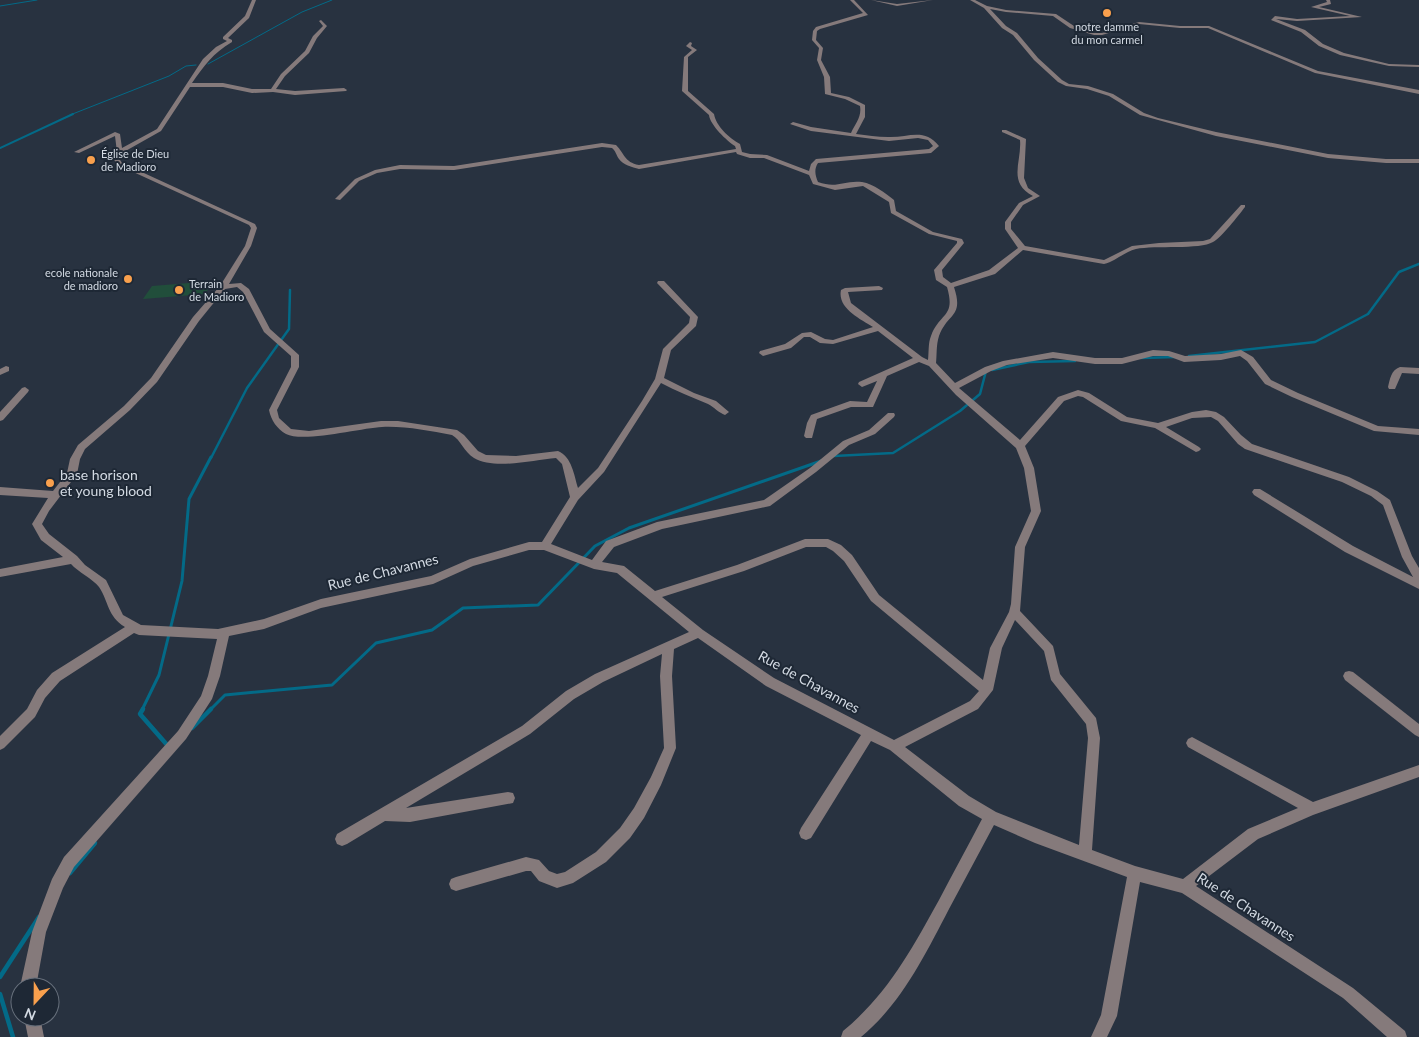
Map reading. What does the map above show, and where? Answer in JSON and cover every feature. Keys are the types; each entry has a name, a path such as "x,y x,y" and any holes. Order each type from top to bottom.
{"street":[{"path":"0,744 31,713 42,694 56,677 137,629 119,618 102,582 45,537 37,524 45,509 72,474 75,459 82,447 127,408 154,380 196,319 223,287 248,246 254,228 252,224 120,164 115,157 120,152 159,130 211,54 230,41 226,38 247,17 254,0"},
{"path":"852,0 866,14 818,28 815,30 814,40 821,48 818,60 827,77 828,94 853,100 862,105 864,109 861,121 853,134"},
{"path":"873,0 898,5 932,0"},
{"path":"972,0 986,7 1006,11 1054,15 1072,27 1094,34 1109,33 1139,23 1180,27 1209,27 1317,72 1419,92"},
{"path":"1328,0 1329,4 1313,7 1360,17 1298,20 1275,17 1272,20 1303,32 1321,45 1342,54 1389,65 1419,66"},
{"path":"986,7 1060,81 1068,85 1088,88 1111,95 1142,114 1156,119 1216,134 1328,156 1386,161 1419,161"},
{"path":"273,90 283,75 307,52 315,37 325,26 321,21"},
{"path":"690,43 688,46 695,50 686,57 685,91 712,115 712,119 729,140 738,145 739,153 750,156 765,156 811,174"},
{"path":"188,85 213,84 231,86 245,91 273,90 295,93 344,90"},
{"path":"793,124 811,129 889,139 921,136 930,140 936,148 930,151 816,162 813,165 811,174 815,183 832,188 860,184 868,186 892,201 893,212 914,225 931,233 960,240 961,243 938,270 939,278 950,286 955,308 936,333 932,364"},
{"path":"1004,131 1023,139 1025,147 1022,156 1021,177 1027,190 1036,196 1021,204 1008,222 1008,229 1022,248"},
{"path":"77,152 117,134 120,152"},
{"path":"338,199 357,180 375,172 400,167 454,168 602,145 614,146 619,151 620,158 631,165 639,167 739,150"},
{"path":"950,286 992,272 1022,248 1104,262 1121,251 1133,248 1204,243 1212,240 1242,206"},
{"path":"545,546 575,497 602,470 646,402 658,379 667,350 673,342 691,327 694,321 690,312 661,283"},
{"path":"223,287 238,285 246,291 267,330 295,355 295,366 273,410 275,419 289,432 309,434 381,424 398,424 454,432 461,435 475,454 491,460 558,454 566,463 575,497"},
{"path":"879,288 845,290 844,295 847,304 919,359 932,364 956,390 1020,446 1029,468 1036,512 1020,548 1016,604 996,648 987,690 974,705 894,746"},
{"path":"764,354 788,346 802,335 811,334 823,341 833,342 879,328"},
{"path":"956,390 988,369 1006,363 1053,354 1095,361 1122,361 1152,354 1169,354 1184,359 1221,358 1241,353 1250,359 1268,382 1295,395 1378,429 1419,432"},
{"path":"862,384 919,359"},
{"path":"1392,387 1396,374 1400,370 1419,371"},
{"path":"808,436 810,423 814,417 850,404 870,405 883,376"},
{"path":"658,379 713,403 725,412"},
{"path":"0,418 25,390"},
{"path":"1020,446 1061,400 1074,393 1086,396 1124,419 1158,426 1196,449"},
{"path":"1158,426 1203,413 1213,414 1223,420 1233,435 1247,445 1294,463 1346,479 1382,498 1387,503 1407,557 1419,578"},
{"path":"592,564 610,544 661,526 767,503 813,470 846,443 872,432 892,415"},
{"path":"0,491 57,495"},
{"path":"1257,492 1349,549 1419,585"},
{"path":"652,596 740,568 805,543 828,543 848,558 874,598 987,690"},
{"name":"Rue de Chavannes","path":"137,629 188,633 224,632 264,624 321,604 433,580 470,563 529,546 545,546 592,564 620,569 699,633 770,682 894,746 964,801 991,816 1035,836 1135,873 1185,887 1348,993 1399,1037"},
{"path":"0,573 73,559"},
{"path":"1014,612 1049,648 1055,676 1092,722 1094,738 1085,854"},
{"path":"30,977 38,932 57,884 69,862 182,735 206,699 214,676 224,632"},
{"path":"342,839 526,730 570,695 607,674 699,633"},
{"path":"456,884 526,864 534,866 544,876 557,881 563,880 602,857 625,833 640,813 670,748 666,676 669,646"},
{"path":"1349,676 1419,731"},
{"path":"806,833 869,734"},
{"path":"1192,743 1312,809"},
{"path":"1185,887 1253,834 1312,809 1419,771"},
{"path":"384,814 410,815 508,798"},
{"path":"849,1037 880,1007 920,952 991,816"},
{"path":"1098,1037 1109,1016 1135,873"}],"green space":[{"name":"Terrain de Madioro","path":"214,281 205,294 143,299 152,286"}],"waterway":[{"path":"0,6 37,0"},
{"path":"208,64 302,12 332,0"},
{"path":"70,115 169,76 186,66 196,65"},
{"path":"0,148 73,114"},
{"path":"1189,356 1315,342 1368,314 1399,272 1419,264"},
{"path":"211,458 247,388 289,329 290,290"},
{"path":"1141,358 1175,357"},
{"path":"992,370 1029,362 1075,361"},
{"path":"834,456 893,453 960,411 980,394 986,371"},
{"path":"142,710 159,675 182,581 189,499 211,457"},
{"path":"192,728 225,695 332,685 376,643 432,630 463,608 538,605 595,546 629,528 821,461"},
{"path":"143,709 140,714 168,746"},
{"path":"70,873 95,843"},
{"path":"0,977 39,917"},
{"path":"0,994 13,1037"}],"place":[{"name":"notre damme du mon carmel","path":"1107,13"},
{"name":"Église de Dieu de Madioro","path":"91,160"},
{"name":"ecole nationale de madioro","path":"128,279"},
{"name":"Terrain de Madioro","path":"179,290"},
{"name":"base horison et young blood","path":"50,483"}]}
